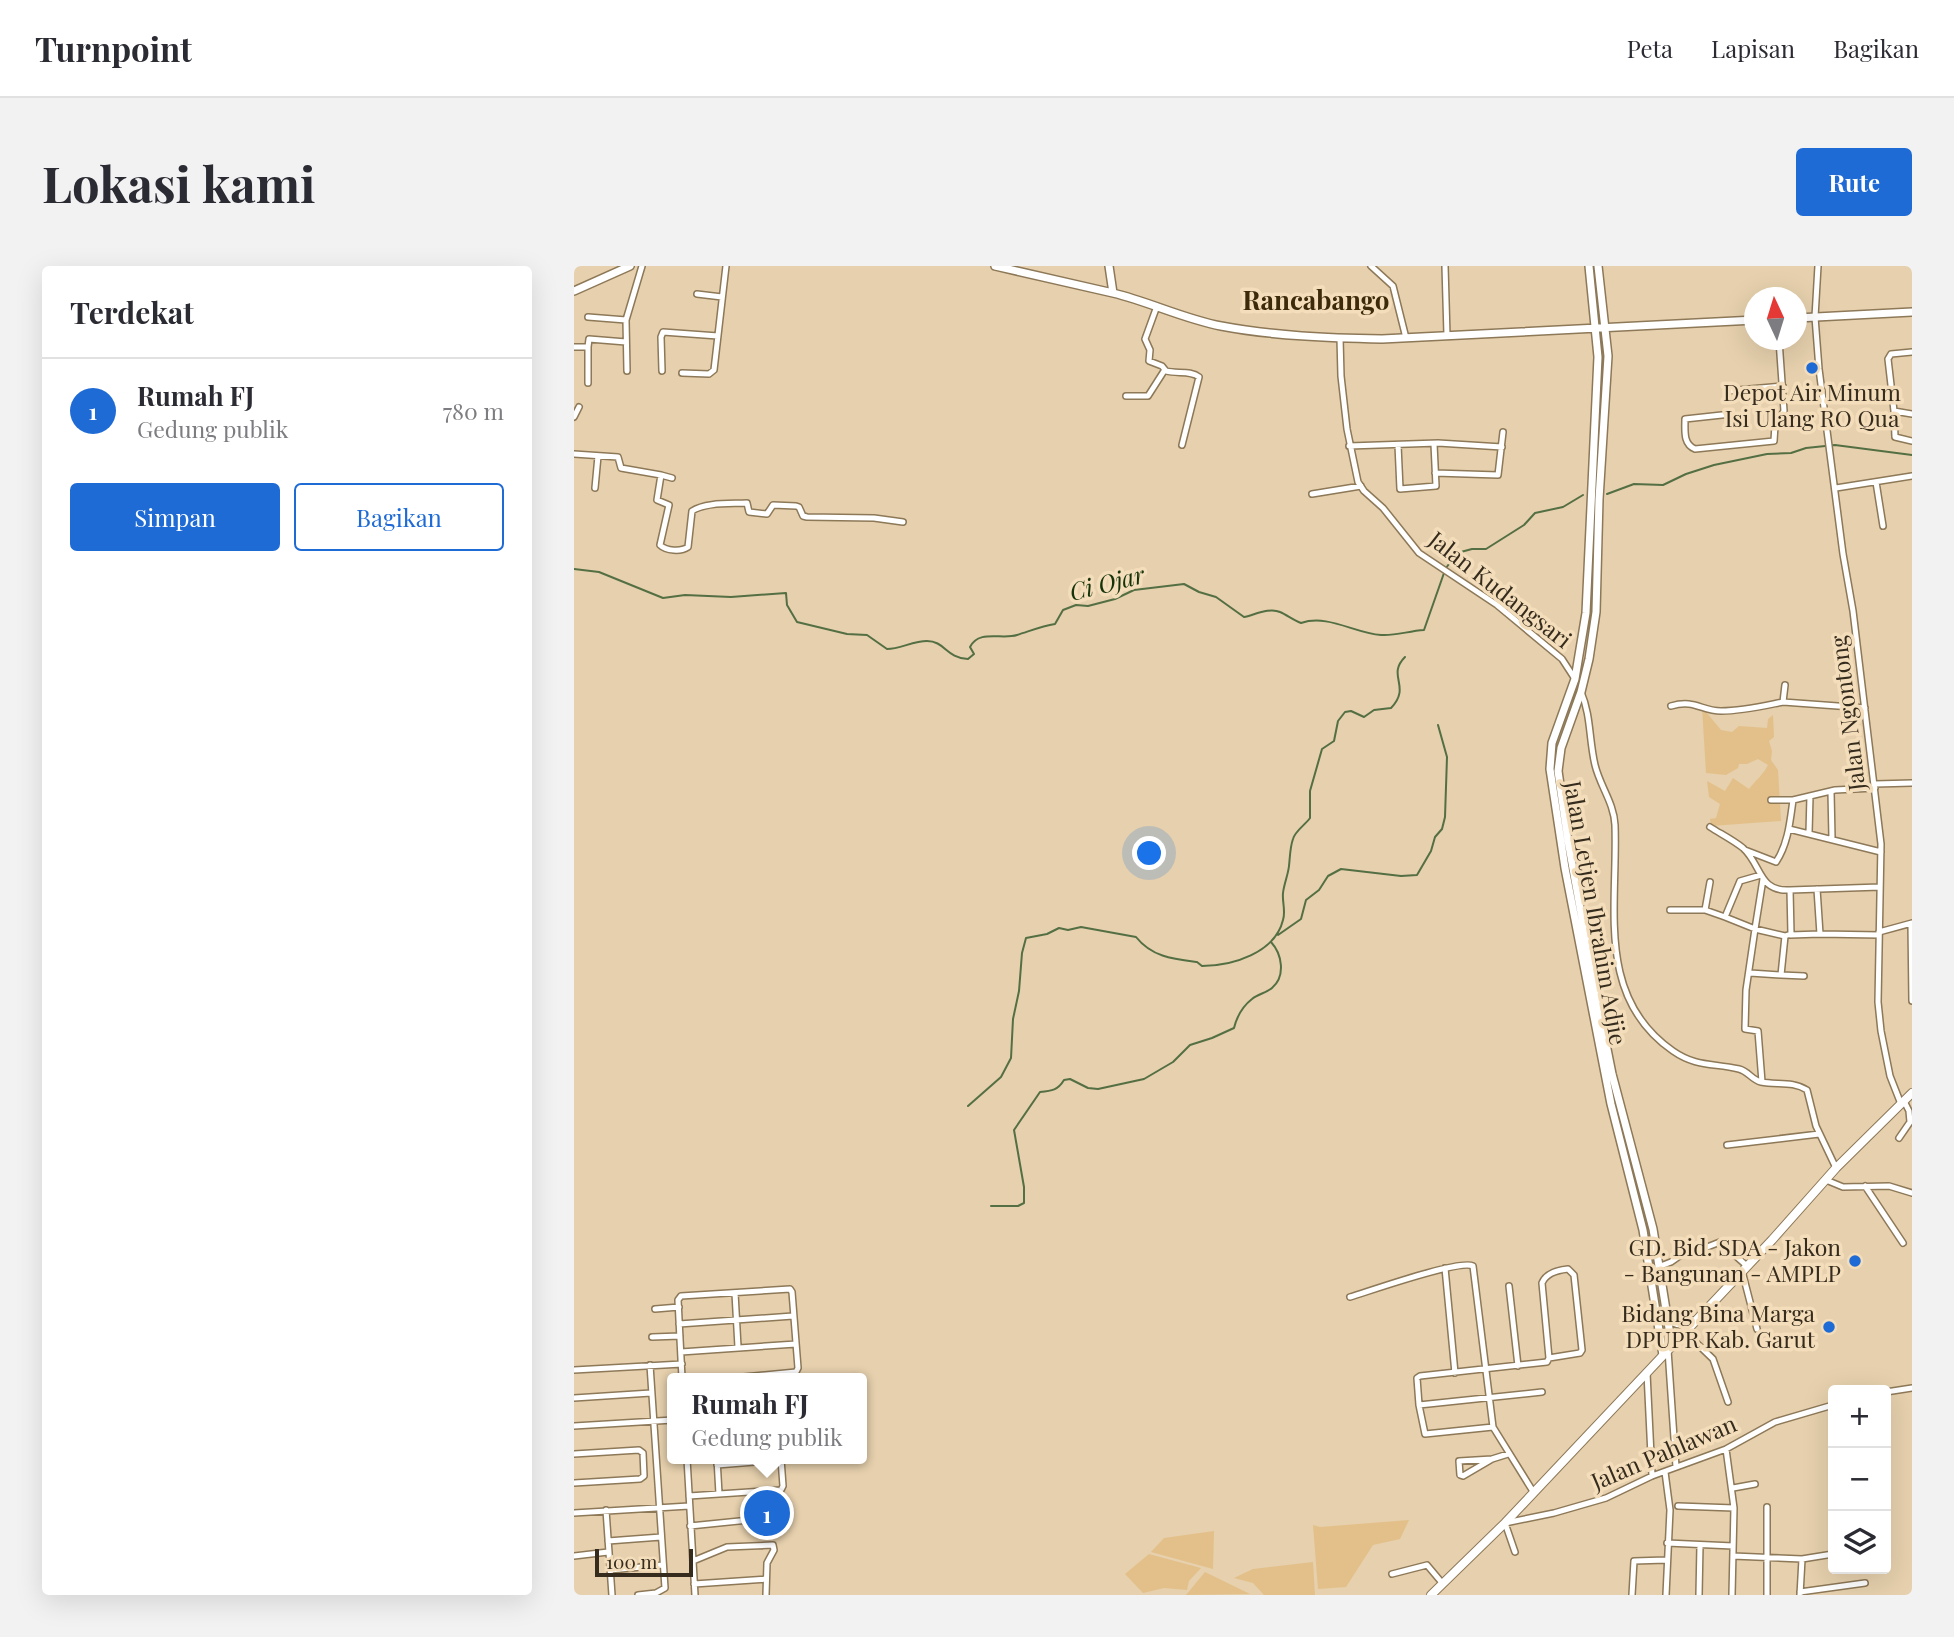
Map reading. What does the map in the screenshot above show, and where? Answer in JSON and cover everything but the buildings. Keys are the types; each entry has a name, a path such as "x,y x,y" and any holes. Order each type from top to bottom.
{"main road":[{"path":"1432,1595 1534,1493 1836,1168 1912,1093"}],"street":[{"path":"574,291 630,266"},
{"path":"626,370 626,320 642,266"},
{"path":"682,373 713,373 726,266"},
{"path":"995,266 1113,293 1222,326 1340,338 1406,338 1744,321"},
{"path":"1109,266 1113,293"},
{"path":"1371,266 1393,286 1406,338"},
{"path":"1445,266 1447,335"},
{"name":"Jalan Letjen Ibrahim Adjie","path":"1589,266 1598,357 1586,612 1575,679 1552,743 1552,794 1612,1074 1653,1229 1666,1317 1668,1351"},
{"name":"Jalan Letjen Ibrahim Adjie","path":"1598,266 1608,356 1599,499 1596,612 1581,692 1563,740 1558,771 1569,867 1611,1104 1643,1230 1668,1351"},
{"name":"Jalan Ngontong","path":"1818,266 1815,317 1829,443 1875,786 1881,852 1877,974 1881,1031 1890,1076 1903,1102"},
{"path":"697,294 722,297"},
{"path":"1157,306 1145,343 1150,349 1149,360 1163,366 1164,370 1178,374 1196,374 1199,377 1182,445"},
{"path":"1807,317 1912,312"},
{"path":"588,317 626,320"},
{"path":"662,371 663,332 718,336"},
{"name":"Jalan Kudangsari","path":"1340,338 1341,376 1349,446 1354,472 1361,486 1383,508 1419,553 1497,605 1562,659 1575,679"},
{"path":"588,383 589,339 626,342"},
{"path":"574,347 588,347"},
{"path":"1731,414 1685,419 1688,444 1696,449 1773,442 1776,439 1775,425 1784,411 1780,350"},
{"path":"1912,352 1891,355 1888,359 1895,437 1912,441"},
{"path":"1126,396 1148,396 1164,370"},
{"path":"1727,391 1783,386"},
{"path":"574,417 579,407"},
{"path":"1894,411 1912,414"},
{"path":"1436,473 1498,475 1503,432"},
{"path":"1349,446 1434,443 1502,447"},
{"path":"1398,444 1400,489 1436,486 1434,443"},
{"path":"574,454 619,458 621,468 672,478"},
{"path":"595,488 598,456"},
{"path":"661,475 657,500 669,505 660,545 663,548 685,550 690,541 692,511 694,508 714,505 747,503 749,512 767,514 773,505 796,506 805,517 874,518 903,522"},
{"path":"1836,488 1912,476"},
{"path":"1876,482 1883,526"},
{"path":"1312,494 1361,486"},
{"path":"1589,558 1599,558"},
{"path":"1783,702 1785,685"},
{"path":"1581,692 1591,729 1595,766 1615,824 1612,910 1616,964 1639,1021 1654,1037 1688,1060 1740,1069 1755,1080 1795,1084 1809,1092 1819,1134 1836,1168"},
{"path":"1671,706 1691,703 1711,710 1726,711 1783,702 1865,708"},
{"path":"1770,800 1793,800 1831,792 1912,783"},
{"path":"1831,792 1832,838"},
{"path":"1809,833 1811,796"},
{"path":"1710,827 1745,849 1776,862 1790,829 1793,800"},
{"path":"1790,829 1881,852"},
{"path":"1745,849 1762,877 1776,891 1880,887"},
{"path":"1762,877 1746,990 1745,1029 1758,1031 1762,1082"},
{"path":"1725,917 1740,881 1762,877"},
{"path":"1705,910 1710,882"},
{"path":"1817,888 1821,934"},
{"path":"1781,975 1788,935 1790,890"},
{"path":"1670,910 1705,910 1755,929 1788,935 1879,934 1912,923 1912,1001"},
{"path":"1750,973 1804,976"},
{"path":"1899,1138 1910,1122 1909,1111 1903,1102"},
{"path":"1727,1145 1819,1134"},
{"path":"1826,1180 1843,1187 1889,1186 1912,1193"},
{"path":"1865,1186 1903,1243"},
{"path":"1658,1267 1671,1262 1691,1248 1697,1251 1720,1242 1745,1269 1757,1329"},
{"path":"1350,1297 1445,1268 1468,1263 1473,1266 1493,1427 1534,1493"},
{"path":"1445,1268 1455,1373"},
{"path":"1493,1427 1425,1434 1416,1381 1419,1376 1546,1363 1549,1358 1542,1283 1549,1274 1568,1269 1574,1275 1582,1348 1580,1353 1549,1358"},
{"path":"1509,1286 1518,1366"},
{"path":"682,1373 678,1300 686,1294 790,1289 798,1368 792,1373"},
{"path":"735,1293 738,1347"},
{"path":"655,1309 679,1307"},
{"path":"679,1324 793,1316"},
{"path":"1666,1317 1674,1324 1680,1325 1697,1320"},
{"path":"1685,1332 1713,1359 1728,1402"},
{"path":"652,1337 680,1336"},
{"path":"681,1352 796,1344"},
{"path":"1668,1351 1676,1467"},
{"path":"574,1370 682,1364"},
{"path":"638,1595 656,1593 665,1588 650,1365"},
{"path":"1647,1373 1652,1476"},
{"path":"1891,1391 1912,1388"},
{"path":"1419,1405 1542,1392"},
{"path":"574,1398 651,1393"},
{"name":"Jalan Pahlawan","path":"1505,1523 1590,1503 1652,1476 1726,1449 1775,1422 1828,1406"},
{"path":"574,1426 667,1421"},
{"path":"1726,1449 1734,1508 1732,1595"},
{"path":"574,1454 639,1450 643,1453 644,1465 644,1476 640,1479 574,1483"},
{"path":"1492,1459 1459,1461 1460,1475 1463,1476 1492,1459 1508,1454"},
{"path":"644,1465 656,1464"},
{"path":"687,1464 695,1595"},
{"path":"717,1464 719,1494"},
{"path":"689,1496 781,1490 781,1464"},
{"path":"1665,1472 1670,1510 1666,1595"},
{"path":"1733,1488 1755,1484"},
{"path":"690,1526 763,1521 771,1516 773,1510 773,1491"},
{"path":"574,1513 689,1506"},
{"path":"1678,1506 1734,1508"},
{"path":"1767,1507 1767,1595"},
{"path":"606,1510 612,1595"},
{"path":"1505,1523 1515,1552"},
{"path":"608,1541 661,1537"},
{"path":"1667,1543 1733,1546"},
{"path":"693,1561 727,1547 773,1545 774,1550 767,1563 766,1595"},
{"path":"1699,1595 1700,1545"},
{"path":"574,1556 608,1552"},
{"path":"1733,1556 1802,1559 1828,1555"},
{"path":"1802,1559 1800,1593 1865,1583"},
{"path":"1632,1595 1634,1561 1667,1560"},
{"path":"610,1570 663,1565"},
{"path":"1392,1574 1427,1565 1443,1584"},
{"path":"694,1584 766,1579"}],"shaded area":[{"path":"1702,707 1721,730 1732,732 1739,726 1767,728 1768,719 1773,715 1774,737 1769,741 1771,760 1778,770 1781,821 1711,826 1710,819 1716,818 1720,804 1709,797 1707,781 1725,791 1733,778 1749,789 1768,765 1758,759 1739,764 1738,768 1726,775 1706,773"},
{"path":"1409,1520 1400,1539 1373,1545 1346,1587 1318,1589 1313,1525 1320,1527"},
{"path":"1214,1531 1213,1569 1151,1552 1164,1538"},
{"path":"1149,1554 1201,1568 1189,1581 1187,1590 1164,1588 1143,1593 1125,1574"},
{"path":"1313,1562 1315,1595 1264,1595 1253,1583 1234,1578 1253,1569"},
{"path":"1205,1572 1250,1594 1186,1595"}],"waterway":[{"name":"Ci Ojar","path":"1607,494 1634,484 1663,485 1714,465 1767,454 1791,453 1806,448 1835,445 1912,455"},
{"name":"Ci Ojar","path":"1446,568 1457,553 1486,549 1524,525 1535,513 1563,507 1583,495"},
{"name":"Ci Ojar","path":"574,569 599,572 663,598 685,595 731,597 786,593 787,605 797,622 847,634 867,635 887,649 922,641 933,642 955,656 968,659 974,654 970,647 979,638 1017,635 1055,624 1063,610 1076,605 1088,606 1115,599 1134,590 1184,584 1216,597 1244,617 1276,611 1301,623 1331,622 1371,634 1392,635 1424,630 1444,573"},
{"path":"968,1106 1001,1077 1011,1058 1013,1019 1026,938 1047,934 1059,928 1068,930 1081,927 1136,937 1156,953 1197,962 1202,966 1239,960 1262,949 1271,941 1284,917 1283,893 1292,842 1296,833 1310,818 1310,791 1322,749 1334,741 1338,721 1345,712 1351,711 1364,717 1374,710 1391,708 1399,693 1398,670 1405,657"},
{"path":"1278,935 1301,919 1306,900 1319,890 1328,876 1341,869 1401,876 1417,875 1431,851 1435,837 1442,829 1445,817 1447,757 1438,725"},
{"path":"991,1206 1018,1206 1024,1203 1024,1187 1014,1130 1040,1092 1054,1089 1064,1080 1070,1079 1088,1088 1098,1089 1144,1079 1173,1062 1190,1045 1234,1028 1246,1005 1254,997 1272,988 1279,977 1280,959 1271,942"}],"place":[{"name":"Depot Air Minum Isi Ulang RO Qua","path":"1812,368"},
{"name":"GD. Bid. SDA - Jakon - Bangunan - AMPLP","path":"1855,1261"},
{"name":"Bidang Bina Marga DPUPR Kab. Garut","path":"1829,1327"},
{"name":"Rumah FJ","path":"767,1513"}],"district":[{"name":"Rancabango","path":"1316,301"}]}
